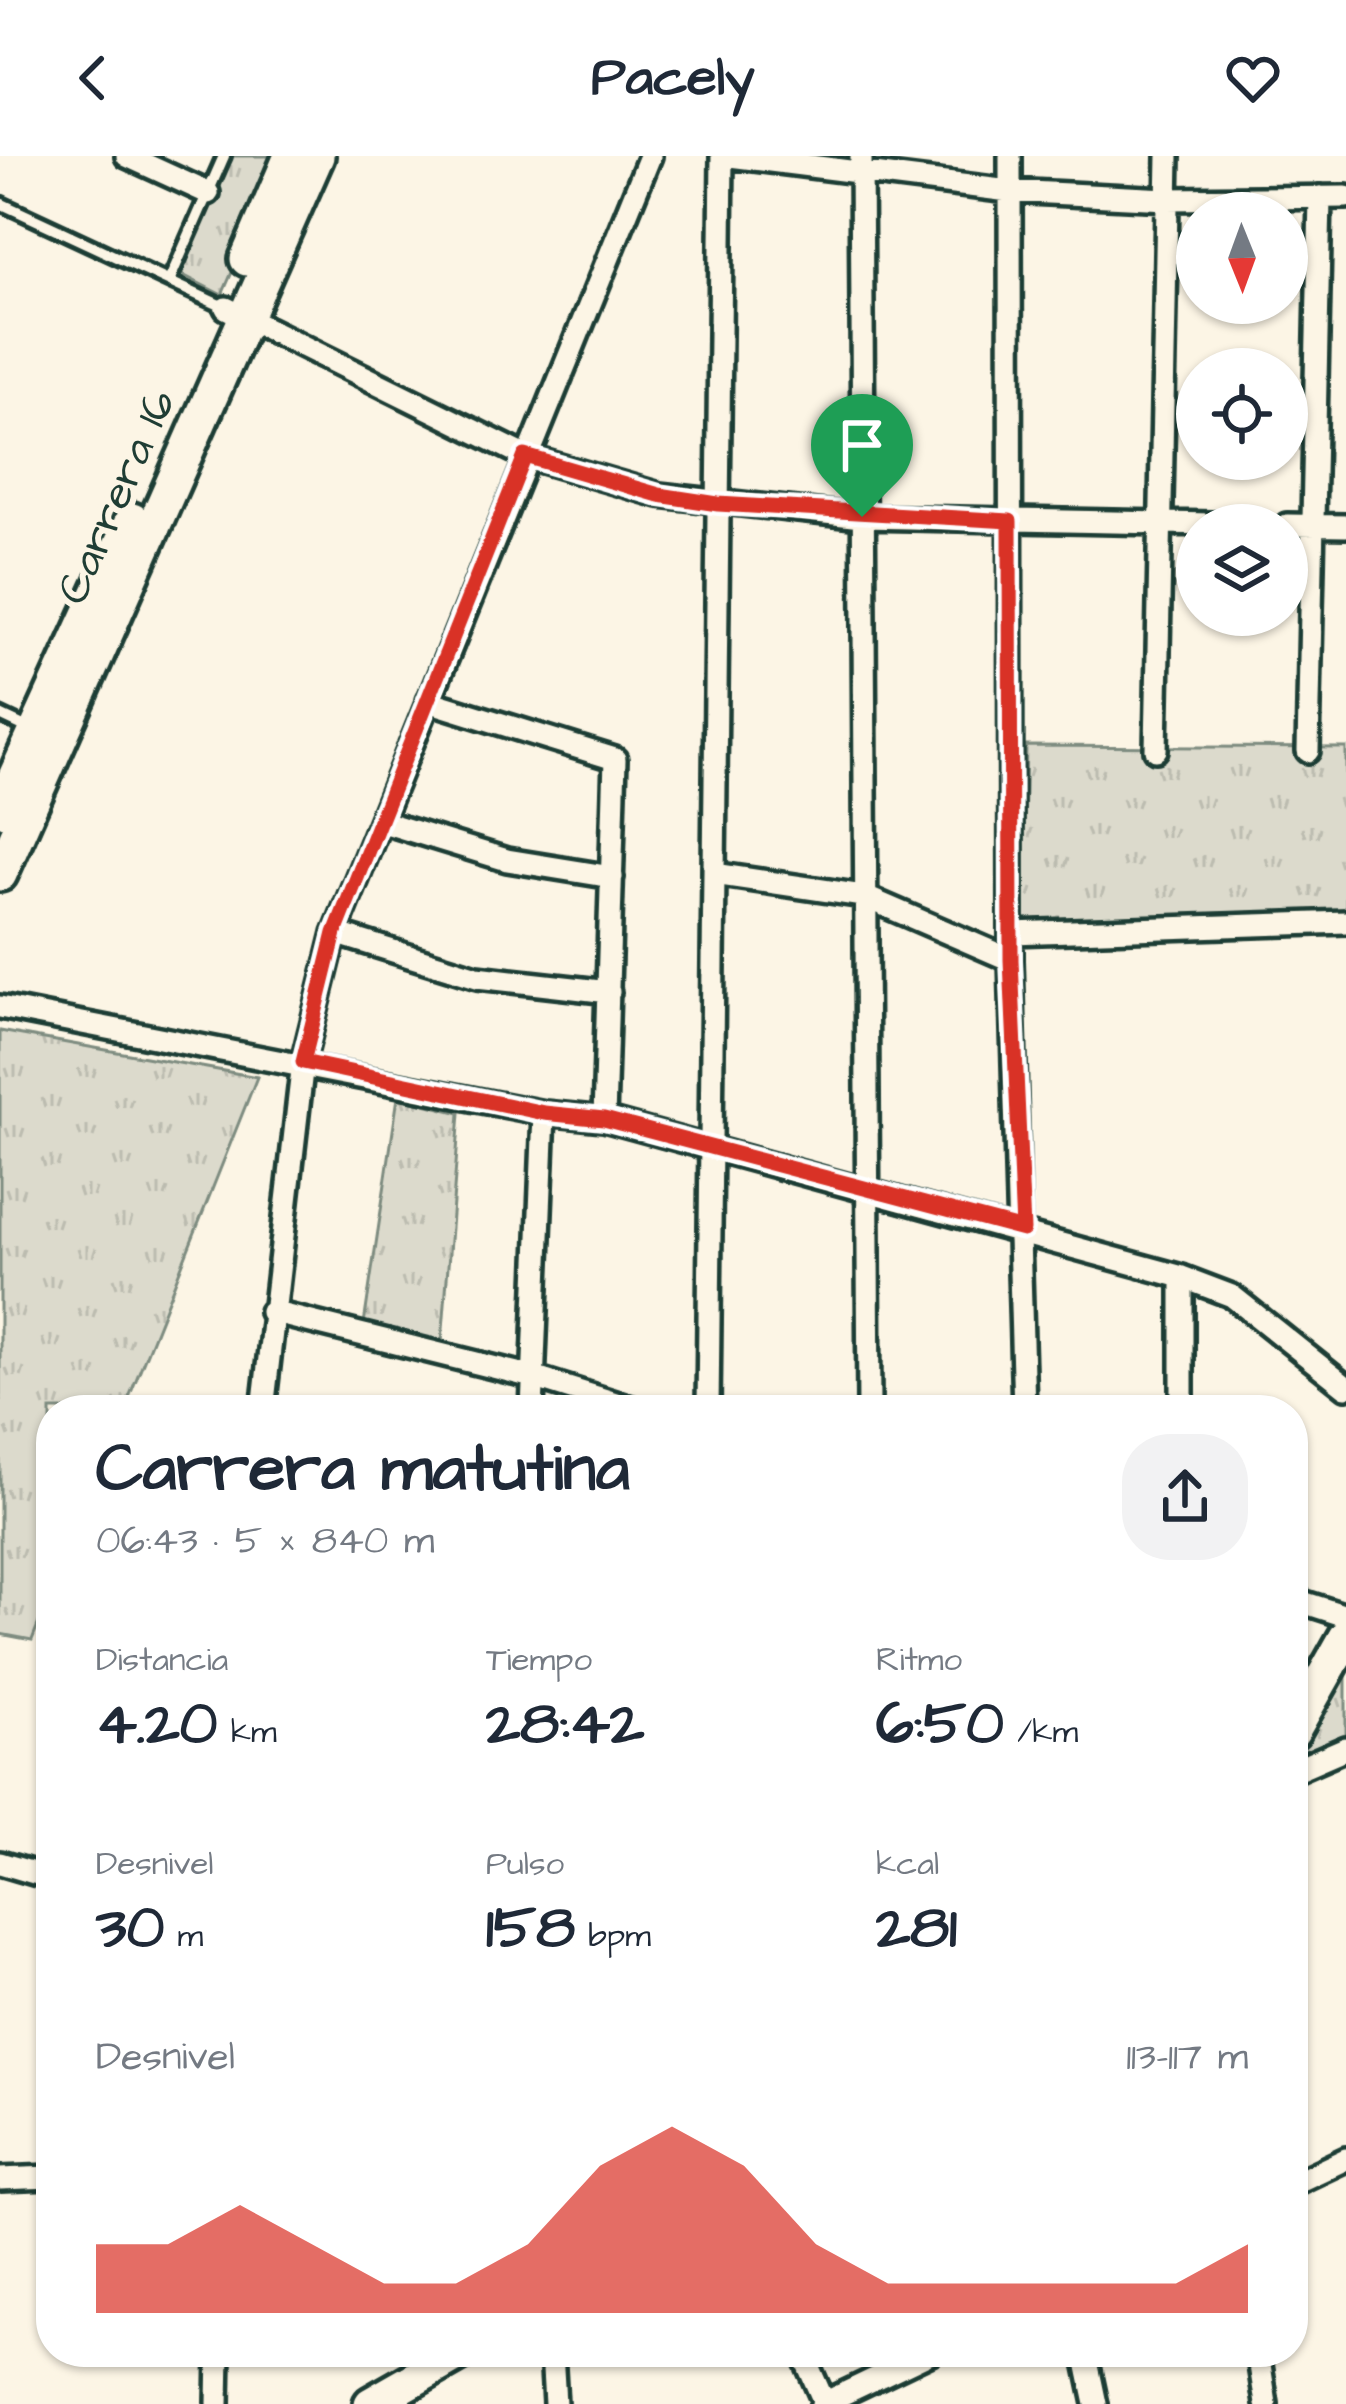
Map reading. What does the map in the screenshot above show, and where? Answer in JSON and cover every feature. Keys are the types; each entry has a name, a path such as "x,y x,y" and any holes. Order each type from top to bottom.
{"main road":[{"name":"Carrera 16","path":"236,313 291,156"},
{"name":"Carrera 16","path":"0,874 47,737 236,313 317,156"},
{"name":"Carrera 16","path":"0,810 47,737"},
{"path":"1308,1704 1346,1637"},
{"path":"371,2404 436,2367"}],"street":[{"path":"127,156 208,193"},
{"path":"264,1395 303,1062 335,933 650,156"},
{"path":"708,1395 726,156 861,166 1009,191 1167,199 1346,197"},
{"path":"1010,156 1011,960 1023,1230 1024,1395"},
{"path":"1156,750 1168,156"},
{"path":"861,166 868,1395"},
{"path":"1308,752 1320,196"},
{"path":"236,313 525,456 659,495 862,517 1176,524"},
{"path":"1308,526 1346,526"},
{"path":"428,701 615,759 604,1119"},
{"path":"383,822 507,860 612,877"},
{"path":"714,874 863,896 1011,960"},
{"path":"1011,933 1346,922"},
{"path":"335,933 477,977 609,992"},
{"path":"0,1007 303,1062 544,1113 604,1119 1023,1230 1232,1296 1346,1387"},
{"path":"532,1395 544,1113"},
{"path":"1182,1277 1182,1395"},
{"path":"271,1312 590,1395"},
{"path":"1308,1604 1346,1616"},
{"path":"1308,1768 1343,1757"},
{"path":"0,1863 36,1874"},
{"path":"1308,2177 1346,2159"},
{"path":"0,2179 36,2178"},
{"path":"218,2404 219,2367"},
{"path":"553,2367 555,2404"},
{"path":"808,2367 824,2404 901,2367"},
{"path":"1088,2367 1096,2404"},
{"path":"1260,2367 1266,2404"}],"lane":[{"path":"170,278 224,156"},
{"path":"0,202 236,313"},
{"path":"0,715 47,737"}],"green space":[{"path":"232,156 283,156 222,295 181,274"},
{"path":"1026,746 1346,748 1346,916 1022,922"},
{"path":"0,1031 257,1077 130,1395 36,1395 36,1630 32,1640 0,1634"},
{"path":"398,1097 460,1113 442,1342 364,1324"},
{"path":"1346,1660 1346,1736 1308,1755 1308,1727"}],"route":[{"path":"525,456 659,495 862,517 1010,521 1011,960 1023,1230 604,1119 544,1113 303,1062 335,933 525,456"}]}
